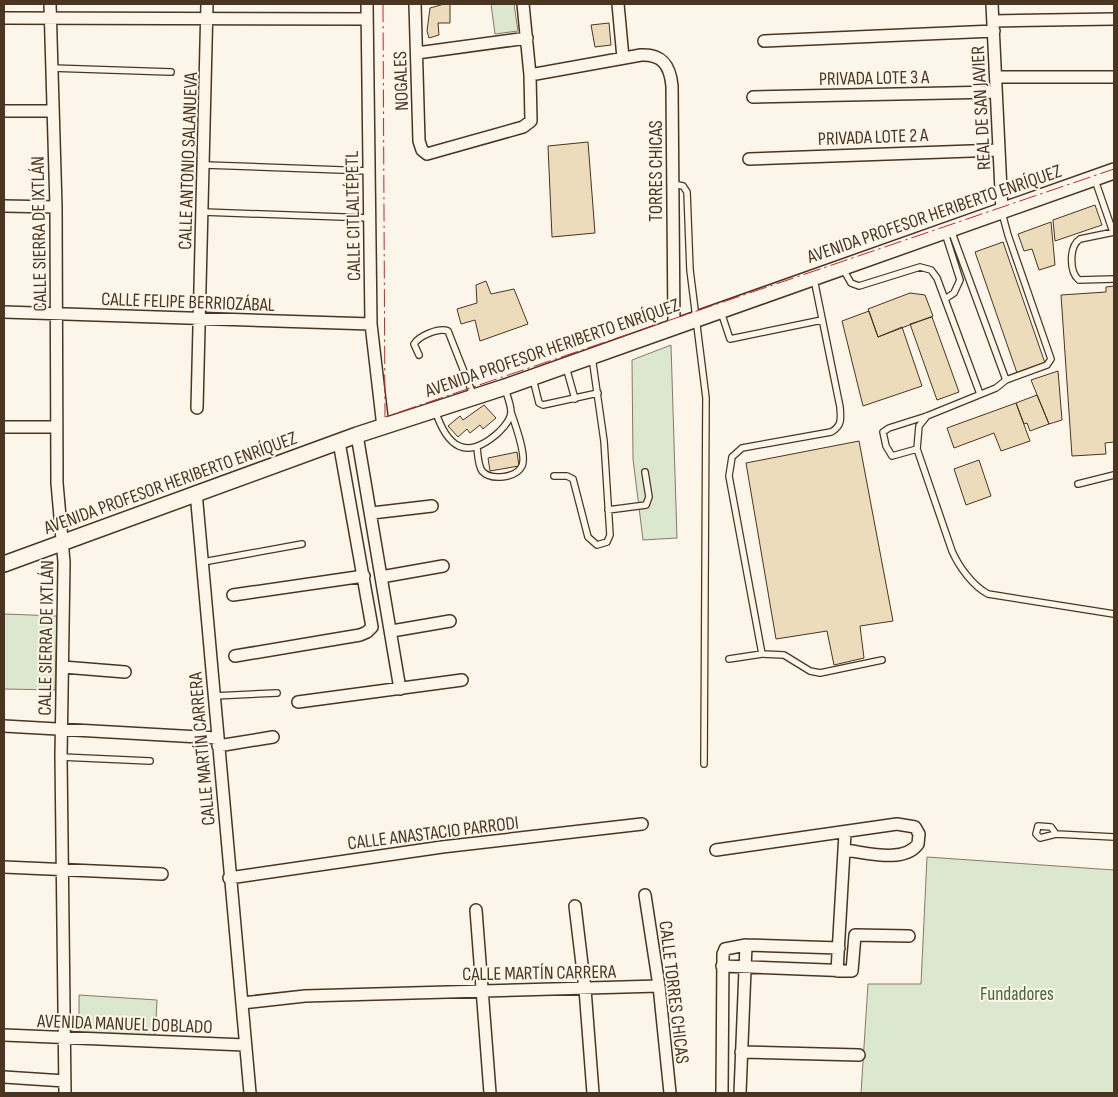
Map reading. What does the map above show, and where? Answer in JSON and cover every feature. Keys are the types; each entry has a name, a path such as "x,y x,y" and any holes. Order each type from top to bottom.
{"main road":[{"name":"AVENIDA PROFESOR HERIBERTO ENRÍQUEZ","path":"4,564 196,492 434,408 505,387 1114,171"}],"street":[{"name":"CALLE SIERRA DE IXTLÁN","path":"50,4 56,206 57,483 64,587 61,757 65,1093"},
{"name":"CALLE ANTONIO SALANUEVA","path":"197,408 205,165 207,4"},
{"name":"CALLE CITLALTÉPETL","path":"367,4 371,324 383,427"},
{"name":"NOGALES","path":"415,4 419,141 422,150 428,154 529,124 532,115 530,75"},
{"path":"523,4 530,75 623,58 618,4"},
{"name":"REAL DE SAN JAVIER","path":"992,4 1002,210"},
{"path":"4,18 208,20 367,18"},
{"path":"764,41 1114,19"},
{"path":"417,53 527,38"},
{"name":"TORRES CHICAS","path":"623,58 649,54 659,57 666,63 671,73 674,327"},
{"path":"996,77 1114,77"},
{"name":"PRIVADA LOTE 3 A","path":"753,97 996,92"},
{"path":"4,111 53,111"},
{"name":"PRIVADA LOTE 2 A","path":"749,159 999,150"},
{"path":"4,206 56,206"},
{"name":"CALLE FELIPE BERRIOZÁBAL","path":"4,312 371,324"},
{"path":"4,427 57,427"},
{"path":"357,435 392,631 400,689"},
{"path":"235,656 368,632 372,627 339,442"},
{"name":"CALLE MARTÍN CARRERA","path":"196,492 229,878 250,1093"},
{"path":"372,513 432,506"},
{"path":"381,576 443,566"},
{"path":"233,596 364,576"},
{"path":"392,631 450,621"},
{"path":"63,667 125,672"},
{"path":"298,702 462,680"},
{"path":"4,726 217,742 273,737"},
{"name":"CALLE ANASTACIO PARRODI","path":"229,878 442,847 642,824"},
{"path":"716,850 907,824 915,827 919,838 914,850 902,855 844,850"},
{"path":"838,971 844,833"},
{"path":"4,866 162,874"},
{"name":"CALLE TORRES CHICAS","path":"645,895 670,1093"},
{"path":"575,906 585,989 593,1093"},
{"path":"476,910 490,1093"},
{"path":"722,966 853,970 855,935"},
{"path":"839,936 908,936"},
{"path":"722,1093 722,966 725,949 746,945 839,948"},
{"path":"740,1093 746,945"},
{"name":"CALLE MARTÍN CARRERA","path":"242,1003 306,996 658,986"},
{"name":"AVENIDA MANUEL DOBLADO","path":"4,1035 245,1045"},
{"path":"741,1052 859,1056"},
{"path":"4,1077 64,1081"}],"lane":[{"path":"51,68 171,72"},
{"path":"205,165 369,171"},
{"path":"1095,178 1114,232 1080,238 1075,241 1072,248 1073,272 1083,282 1114,279"},
{"path":"673,184 683,186 687,192 690,270 706,398 704,764"},
{"path":"917,449 892,456 886,446 883,432 888,428 927,416 1000,386 1006,380 1047,365 1051,356 1008,235 1002,210"},
{"path":"203,212 370,218"},
{"path":"948,230 1006,380"},
{"path":"945,299 954,293 960,280 948,230"},
{"path":"842,267 851,284 859,286 920,267 925,267 934,273 980,394"},
{"path":"762,654 729,476 729,465 732,457 742,448 831,432 838,428 840,423 840,407 814,277"},
{"path":"720,310 730,340 822,320"},
{"path":"419,355 414,344 416,340 437,330 448,331 474,397"},
{"path":"554,476 567,476 573,480 588,537 597,545 607,542 610,535 605,451 592,356"},
{"path":"565,365 575,399"},
{"path":"533,377 540,404 545,406 598,393"},
{"path":"476,448 482,471 488,475 499,477 513,474 522,465 521,449 505,387"},
{"path":"434,408 443,432 451,441 467,448 476,448 501,429 511,412"},
{"path":"927,416 919,426 917,449 952,551 958,563 982,590 988,594 1114,614"},
{"path":"608,510 646,505 649,498 645,472"},
{"path":"1078,484 1114,475"},
{"path":"203,562 302,544"},
{"path":"729,659 762,654 784,655 810,671 820,673 882,660"},
{"path":"214,696 277,693"},
{"path":"61,757 150,761"},
{"path":"1056,834 1114,836"}],"green space":[{"path":"491,4 514,4 518,31 495,34"},
{"path":"671,345 677,538 643,540 633,459 632,360"},
{"path":"4,614 57,616 55,690 4,689"},
{"name":"Fundadores","path":"927,857 1114,870 1114,1093 861,1093 868,984 921,984"},
{"path":"79,995 157,1000 155,1038 79,1034"}],"building":[{"path":"450,4 450,23 438,23 439,35 429,38 427,31 430,8"},
{"path":"609,23 611,45 595,47 591,25"},
{"path":"588,142 595,233 552,237 548,146"},
{"path":"1095,205 1102,225 1055,241 1053,220"},
{"path":"1051,222 1055,265 1039,270 1032,249 1024,251 1018,234"},
{"path":"1003,242 1045,363 1017,373 975,252"},
{"path":"486,281 491,294 514,289 528,324 480,341 475,320 461,324 457,309 477,303 476,285"},
{"path":"1114,286 1114,442 1105,443 1106,454 1072,456 1061,295 1106,292 1106,287"},
{"path":"910,293 925,295 933,316 878,337 868,309"},
{"path":"869,311 878,337 902,327 922,386 863,406 842,321"},
{"path":"932,317 959,392 937,400 910,324"},
{"path":"1058,371 1062,420 1049,424 1031,380"},
{"path":"1037,395 1049,424 1030,431 1027,423 1024,424 1016,403"},
{"path":"1016,403 1030,441 1001,451 994,433 954,448 947,428"},
{"path":"484,405 496,418 483,429 480,425 470,433 467,429 458,437 448,426 460,416 463,420"},
{"path":"859,441 893,621 860,626 864,658 834,665 827,631 776,639 746,463"},
{"path":"517,452 519,466 490,471 488,458"},
{"path":"979,460 991,496 966,505 954,469"}],"power":[{"path":"383,4 385,417 1114,169"}]}
